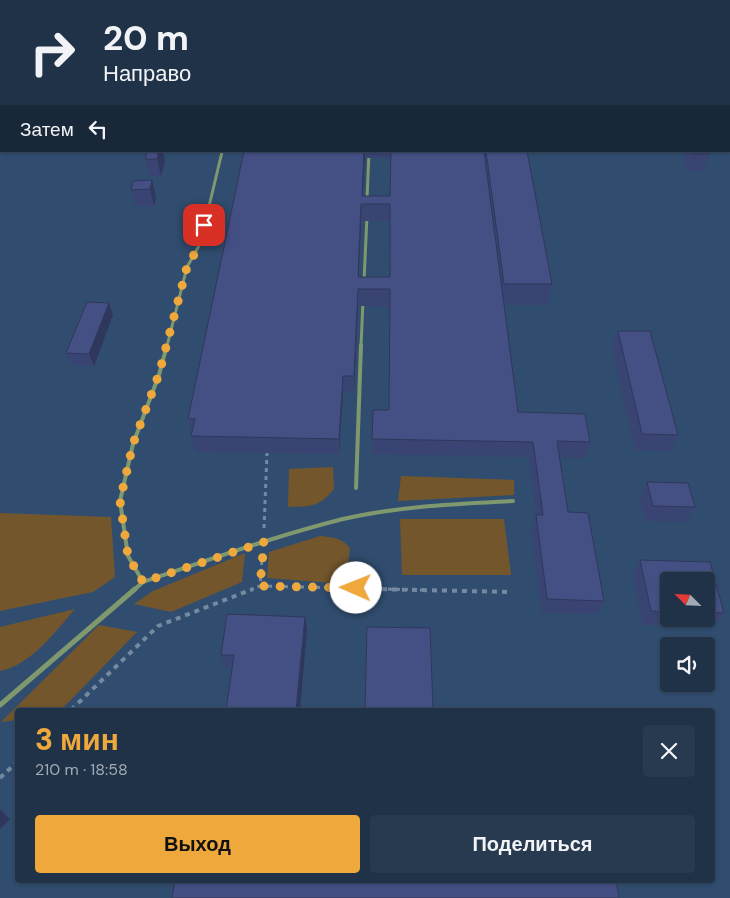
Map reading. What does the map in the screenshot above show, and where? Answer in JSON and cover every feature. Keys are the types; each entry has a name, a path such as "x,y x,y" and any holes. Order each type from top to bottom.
{"lane":[{"path":"143,582 128,556 120,501 133,444 159,374 187,267 200,244 222,152"},
{"path":"367,201 369,152"},
{"path":"364,290 367,211"},
{"path":"356,488 364,300"},
{"path":"0,705 143,582 264,542 344,519 429,505 513,501"}],"path":[{"path":"260,586 264,542 266,453"},
{"path":"73,708 158,626 260,586 512,592"},
{"path":"0,778 15,764"}],"shaded area":[{"path":"0,152 730,152 730,898 0,898"},
{"path":"333,467 334,489 323,500 314,505 288,507 289,469"},
{"path":"401,476 514,480 514,495 398,501"},
{"path":"0,513 111,517 115,577 93,592 0,611"},
{"path":"400,519 504,519 511,575 402,575"},
{"path":"320,536 340,540 350,548 346,584 267,578 269,552"},
{"path":"245,553 242,582 171,612 134,604 153,591"},
{"path":"75,609 51,637 32,655 11,668 0,671 0,627"},
{"path":"99,625 137,632 63,708 15,708"},
{"path":"15,708 15,720 1,722"}],"building":[{"path":"147,152 159,152 157,159 145,159"},
{"path":"244,152 364,152 362,196 390,196 391,152 484,152 518,412 585,414 590,442 557,441 568,512 588,513 604,601 547,599 536,515 543,515 533,442 372,439 373,410 389,410 390,289 358,289 354,376 343,376 339,439 191,436 195,419 188,419","holes":["361,204 390,204 390,277 358,277"]},
{"path":"486,152 527,152 552,284 504,284"},
{"path":"692,152 708,152 709,154 693,154"},
{"path":"152,180 150,189 131,190 133,181"},
{"path":"87,302 109,303 89,354 66,353"},
{"path":"618,331 650,331 678,435 642,434"},
{"path":"647,482 688,483 695,507 653,506"},
{"path":"640,560 710,562 713,572 660,572 660,612 651,611"},
{"path":"715,580 724,613 715,612"},
{"path":"227,614 305,617 296,708 226,708 234,655 221,655"},
{"path":"367,627 430,628 433,708 365,708"},
{"path":"174,883 616,883 619,898 172,898"}],"route":[{"path":"204,225 200,244 187,267 159,374 133,444 120,501 128,556 143,582 264,542 260,586 356,588"}]}
